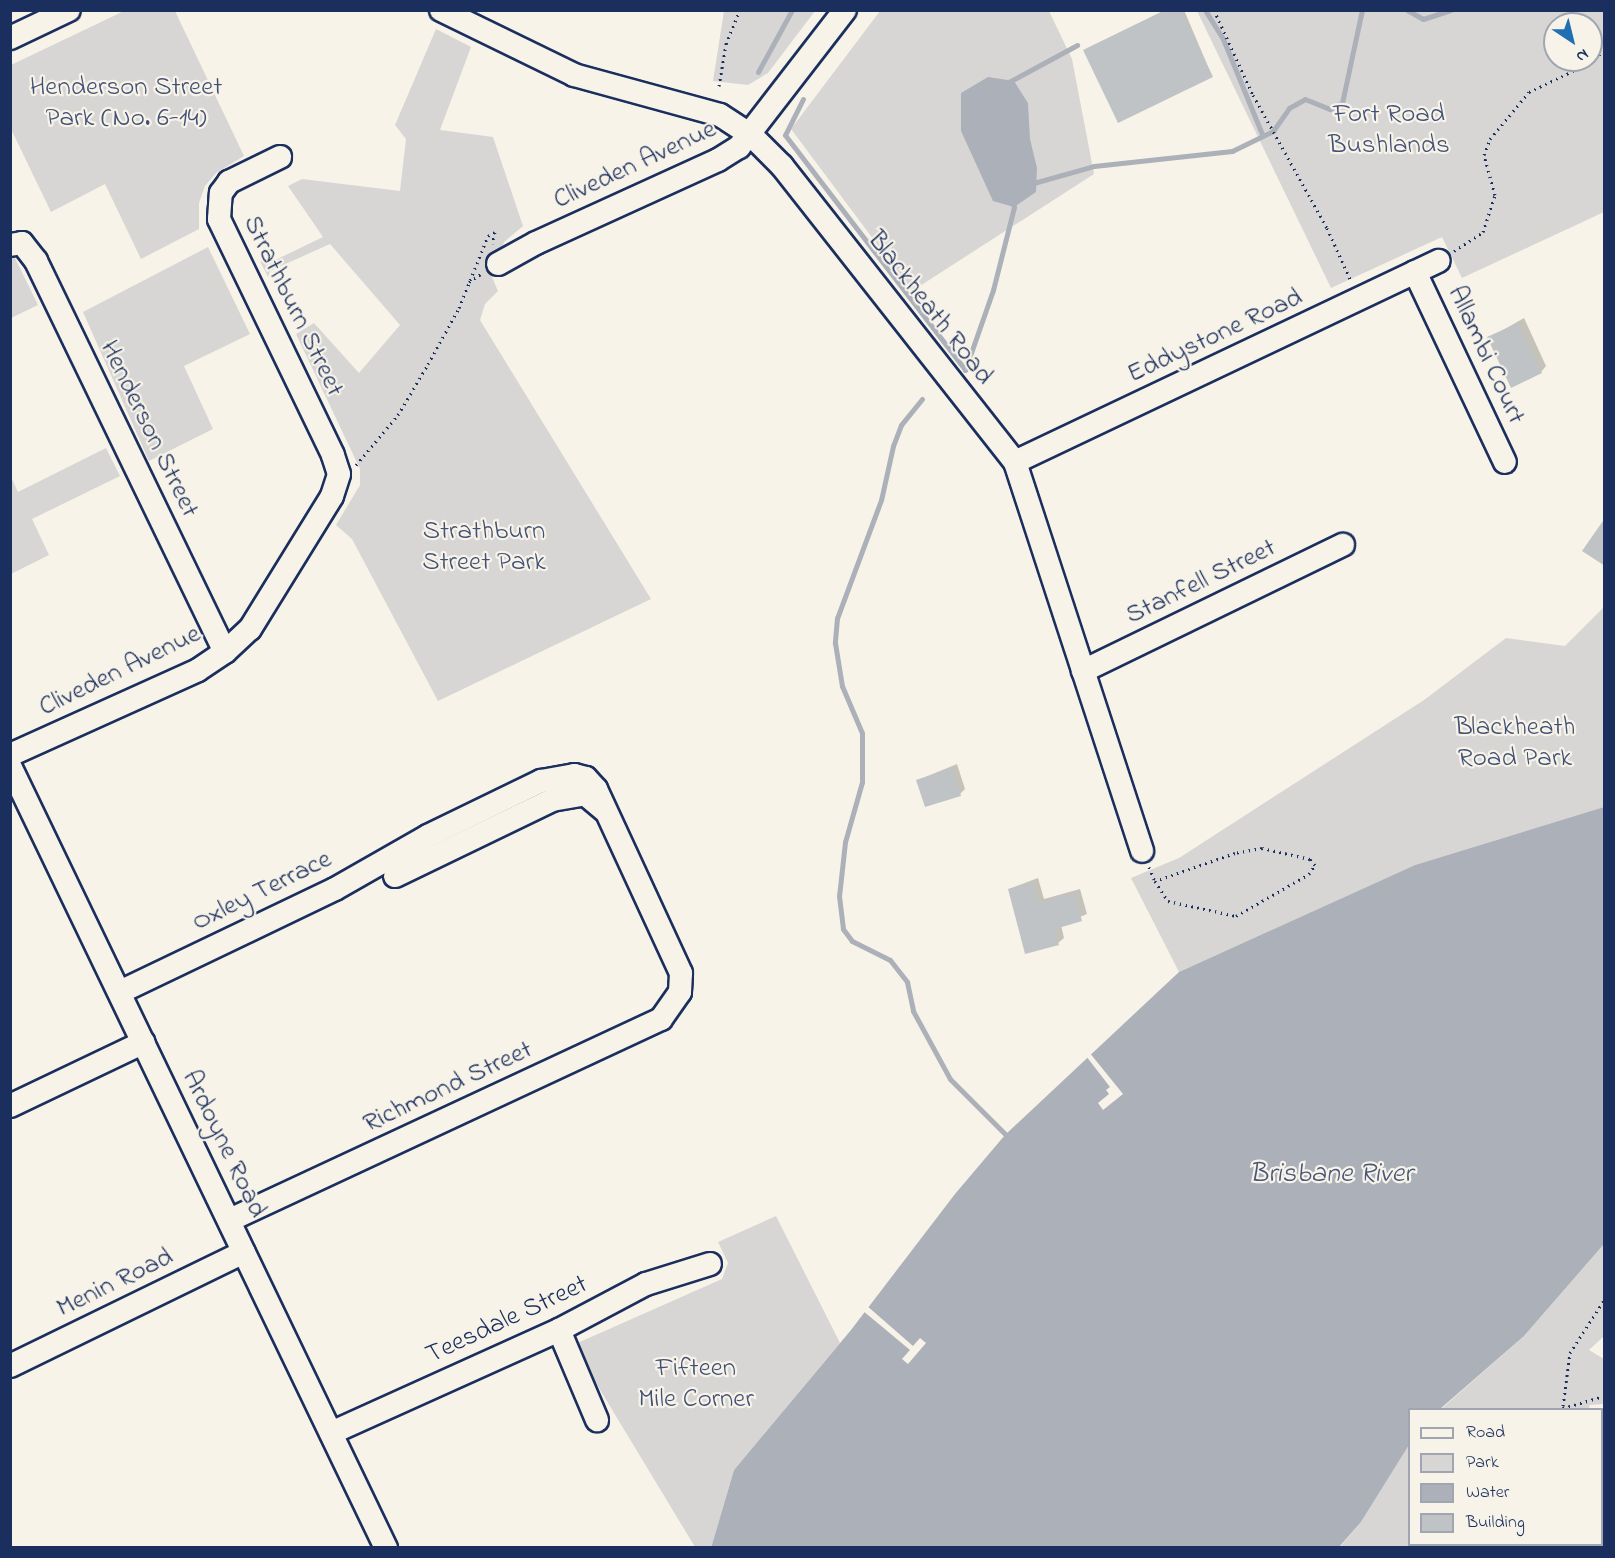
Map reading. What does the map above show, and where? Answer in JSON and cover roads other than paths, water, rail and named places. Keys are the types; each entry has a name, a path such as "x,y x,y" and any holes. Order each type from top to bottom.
{"street":[{"path":"10,38 69,10"},
{"name":"Blackheath Road","path":"441,10 574,75 720,115 750,135 782,166 1015,462 1142,851"},
{"name":"Cliveden Avenue","path":"498,264 536,243 718,160 750,135 845,10"},
{"name":"Strathburn Street","path":"280,157 229,182 221,193 219,219 339,474"},
{"name":"Henderson Street","path":"10,245 22,243 36,261 225,652"},
{"name":"Eddystone Road","path":"1015,462 1439,261"},
{"name":"Allambi Court","path":"1415,272 1505,462"},
{"name":"Cliveden Avenue","path":"10,755 198,670 225,652 250,629 332,496 339,474"},
{"name":"Stanfell Street","path":"1083,670 1343,545"},
{"name":"Ardoyne Road","path":"10,766 386,1548"},
{"name":"Oxley Terrace","path":"120,992 547,790 554,776 586,778 596,789 681,973 680,992"},
{"name":"Oxley Terrace","path":"395,876 431,845"},
{"name":"Richmond Street","path":"229,1220 661,1019 680,992"},
{"path":"10,1106 144,1042"},
{"name":"Menin Road","path":"10,1366 244,1252"},
{"name":"Teesdale Street","path":"331,1433 559,1330 646,1284 710,1264"},
{"path":"559,1330 597,1420"}],"water":[{"path":"988,77 1014,81 1028,103 1030,139 1037,168 1036,192 1014,207 993,201 961,131 961,93"},
{"name":"Brisbane River","path":"1604,807 1604,1244 1524,1336 1441,1408 1408,1408 1408,1447 1361,1522 1339,1547 711,1548 734,1470 851,1330 955,1194 1005,1135 1179,972 1415,865"}],"waterway":[{"path":"758,72 792,10"},
{"path":"1205,10 1223,39 1262,134"},
{"path":"1030,184 1094,166 1232,151 1273,131 1289,108 1305,99 1330,109 1342,103 1362,10"},
{"path":"1407,10 1423,19 1451,10"},
{"path":"1005,84 1077,45"},
{"path":"803,99 785,135 965,370 993,290 1014,207 1012,200"},
{"path":"922,399 901,425 893,446 881,500 837,618 835,643 842,686 862,733 862,782 845,842 839,896 843,929 852,941 890,960 907,982 913,1011 950,1079 1010,1139"}],"park label":[{"name":"Henderson Street Park (No. 6-14)","path":"126,102"},
{"name":"Fort Road Bushlands","path":"1389,130"},
{"name":"Strathburn Street Park","path":"484,546"},
{"name":"Blackheath Road Park","path":"1515,742"},
{"name":"Fifteen Mile Corner","path":"696,1384"}]}
